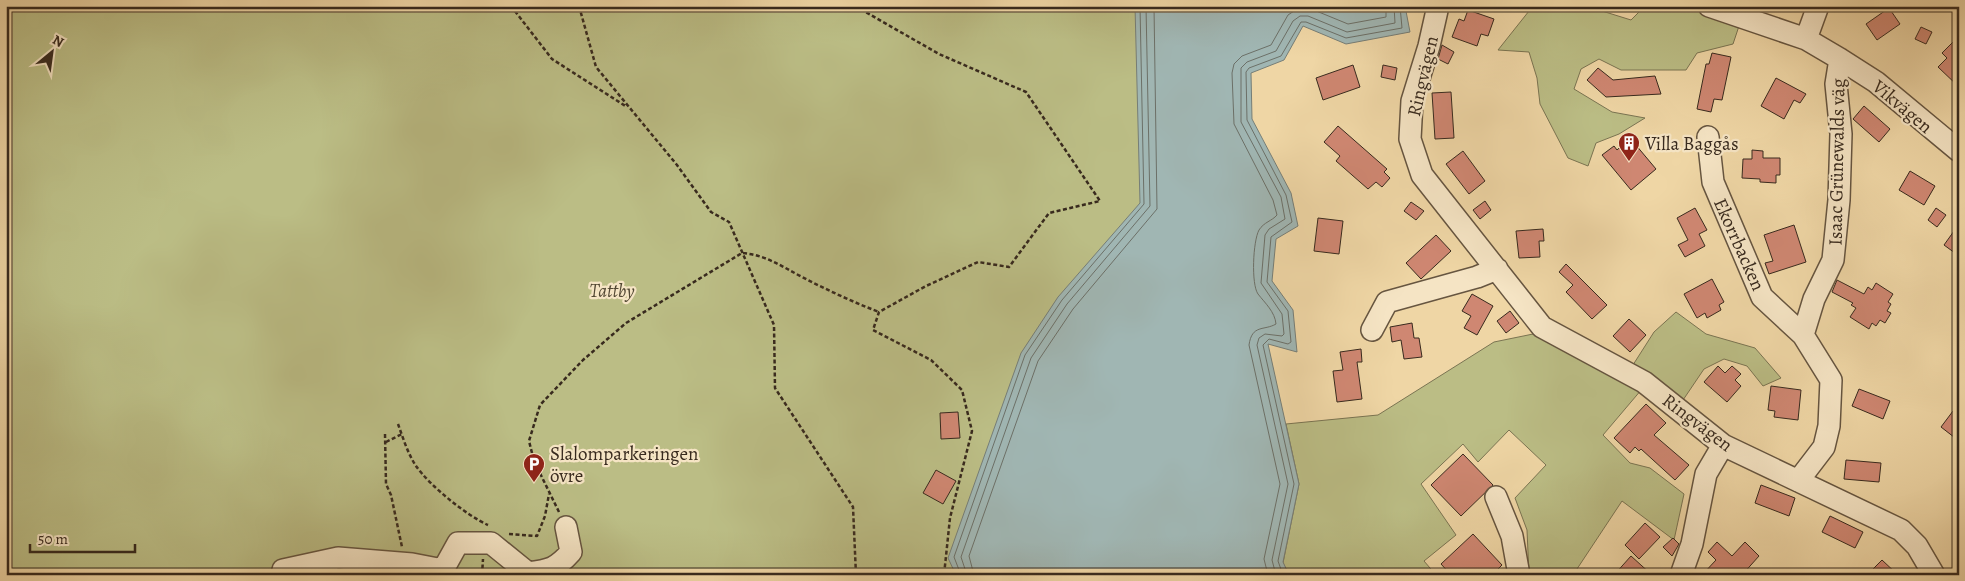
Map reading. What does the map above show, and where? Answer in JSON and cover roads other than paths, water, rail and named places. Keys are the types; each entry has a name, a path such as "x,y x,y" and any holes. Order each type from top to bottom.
{"street":[{"name":"Ringvägen","path":"1438,6 1429,46 1412,101 1410,139 1422,175 1542,327 1644,382 1723,445 1901,530 1917,546 1934,575"},
{"name":"Vikvägen","path":"1709,6 1806,39 1876,82 1959,151"},
{"path":"1806,39 1818,6"},
{"name":"Isaac Grünewalds väg","path":"1803,334 1814,299 1833,260 1839,200 1841,134 1836,84 1840,59"},
{"name":"Ekorrbacken","path":"1708,137 1713,182 1762,297 1803,334"},
{"path":"1372,330 1387,302 1477,277 1497,269"},
{"path":"1798,481 1824,447 1829,426 1831,380 1803,334"},
{"path":"1681,575 1692,544 1706,474 1723,445"},
{"path":"1496,497 1512,536 1519,575"},
{"path":"282,575 283,570 338,558 404,563 443,570 458,543 492,544 528,574 558,567 571,552 566,527"}],"water":[{"path":"1135,6 1405,6 1410,32 1346,44 1303,26 1284,60 1251,73 1252,119 1291,193 1298,226 1276,239 1272,281 1293,310 1297,352 1268,344 1299,484 1283,562 1289,575 956,575 948,558 1021,353 1058,297 1140,203"}],"place":[{"name":"Villa Baggås","path":"1629,162"},
{"name":"Slalomparkeringen övre","path":"534,483"}],"park label":[{"name":"Tattby","path":"612,290"}]}
